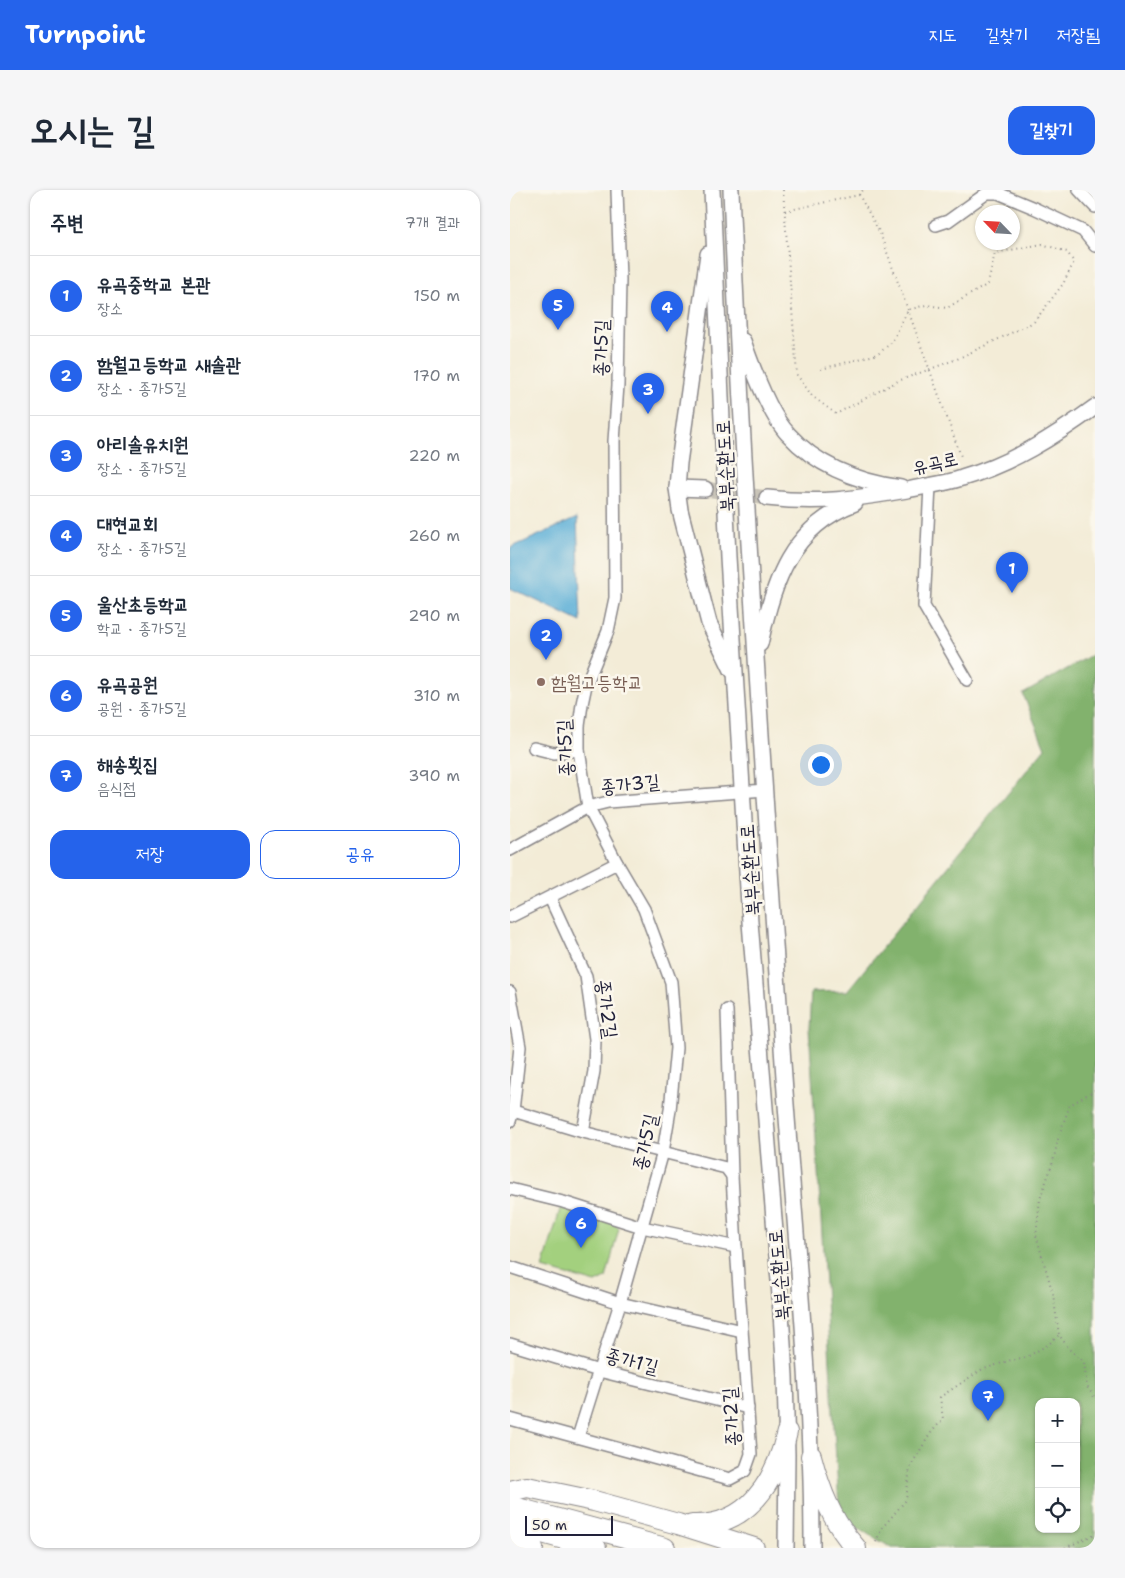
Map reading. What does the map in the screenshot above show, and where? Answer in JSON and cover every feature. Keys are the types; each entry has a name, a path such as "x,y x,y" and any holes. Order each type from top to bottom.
{"highway":[{"path":"678,1524 701,1525 720,1522 738,1514 750,1504 761,1493 771,1478 781,1455 787,1432"},
{"path":"811,1456 823,1495 833,1517 846,1538 856,1548"},
{"path":"510,1491 527,1486 678,1524 745,1546"},
{"path":"510,1491 556,1528"},
{"path":"510,1506 596,1548"},
{"path":"510,1524 556,1528 664,1548"},
{"path":"510,1536 556,1528"},
{"path":"510,1541 533,1548"}],"main road":[{"name":"북부순환도로","path":"712,190 727,528 742,792 753,961 779,1281 787,1432 786,1548"},
{"name":"북부순환도로","path":"731,190 756,660 791,1176 806,1366 811,1456 812,1548"},
{"path":"713,210 677,488 680,510 706,614 736,678"},
{"path":"738,322 758,380 772,410 787,433 804,450 825,464 844,473 874,483 907,490"},
{"name":"유곡로","path":"767,498 796,501 829,501 875,496 963,478 1015,458 1047,441 1095,407"},
{"path":"677,488 705,489"},
{"path":"756,660 774,595 784,569 800,540 822,520 836,511 875,496"}],"street":[{"name":"종가5길","path":"578,1436 620,1303 663,1152 670,1110 676,1048 671,982 644,909 617,863 588,807 579,750 578,726 586,685 608,631 615,598 614,441 618,385 620,280 617,190"},
{"path":"936,225 948,221 987,192 998,191 1083,232 1095,246"},
{"path":"1081,191 1095,207"},
{"path":"930,486 924,606 967,680"},
{"path":"534,748 554,752 579,750"},
{"name":"종가3길","path":"510,850 588,807 608,802 765,790"},
{"path":"510,917 617,863"},
{"name":"종가2길","path":"550,898 586,976 596,1039 594,1071 584,1132"},
{"path":"510,992 520,1047 511,1114 726,1168 732,1176"},
{"name":"종가2길","path":"510,1419 730,1479 744,1471 751,1454 732,1176 727,1010"},
{"path":"510,1189 563,1202 642,1227 736,1247"},
{"path":"510,1267 620,1303 742,1331"},
{"name":"종가1길","path":"510,1344 599,1372 748,1408"}],"path":[{"path":"783,190 797,375 812,396 836,414 898,381 957,359 1034,322 1063,284 1074,262 1067,252 1042,244 996,253 988,284 947,308 926,305 908,310 892,342 878,354 821,369"},
{"path":"785,211 859,195 863,190"},
{"path":"859,195 880,233 962,459"},
{"path":"1095,1090 1070,1105 1040,1199 1036,1235 1054,1294 1060,1335 1070,1350 1084,1362 1087,1387 1095,1398"},
{"path":"876,1542 882,1528 906,1500 910,1467 930,1434 943,1418 940,1397 981,1370 1027,1357 1060,1335"},
{"path":"1065,1548 1095,1534"}],"green space":[{"path":"1095,653 1095,1548 892,1548 849,1523 839,1507 809,1028 811,992 847,991 1045,748 1023,694"},
{"path":"561,1206 613,1221 619,1228 606,1278 596,1283 543,1268"}],"water":[{"path":"577,518 581,622 510,588 510,548"}],"tunnel":[{"path":"705,489 767,498"}],"place":[{"name":"울산초등학교","path":"558,330"},
{"name":"대현교회","path":"667,332"},
{"name":"아리솔유치원","path":"648,414"},
{"name":"유곡중학교 본관","path":"1012,593"},
{"name":"함월고등학교 새솔관","path":"546,660"},
{"name":"함월고등학교","path":"541,682"},
{"name":"유곡공원","path":"581,1248"},
{"name":"해송횟집","path":"988,1421"}]}
